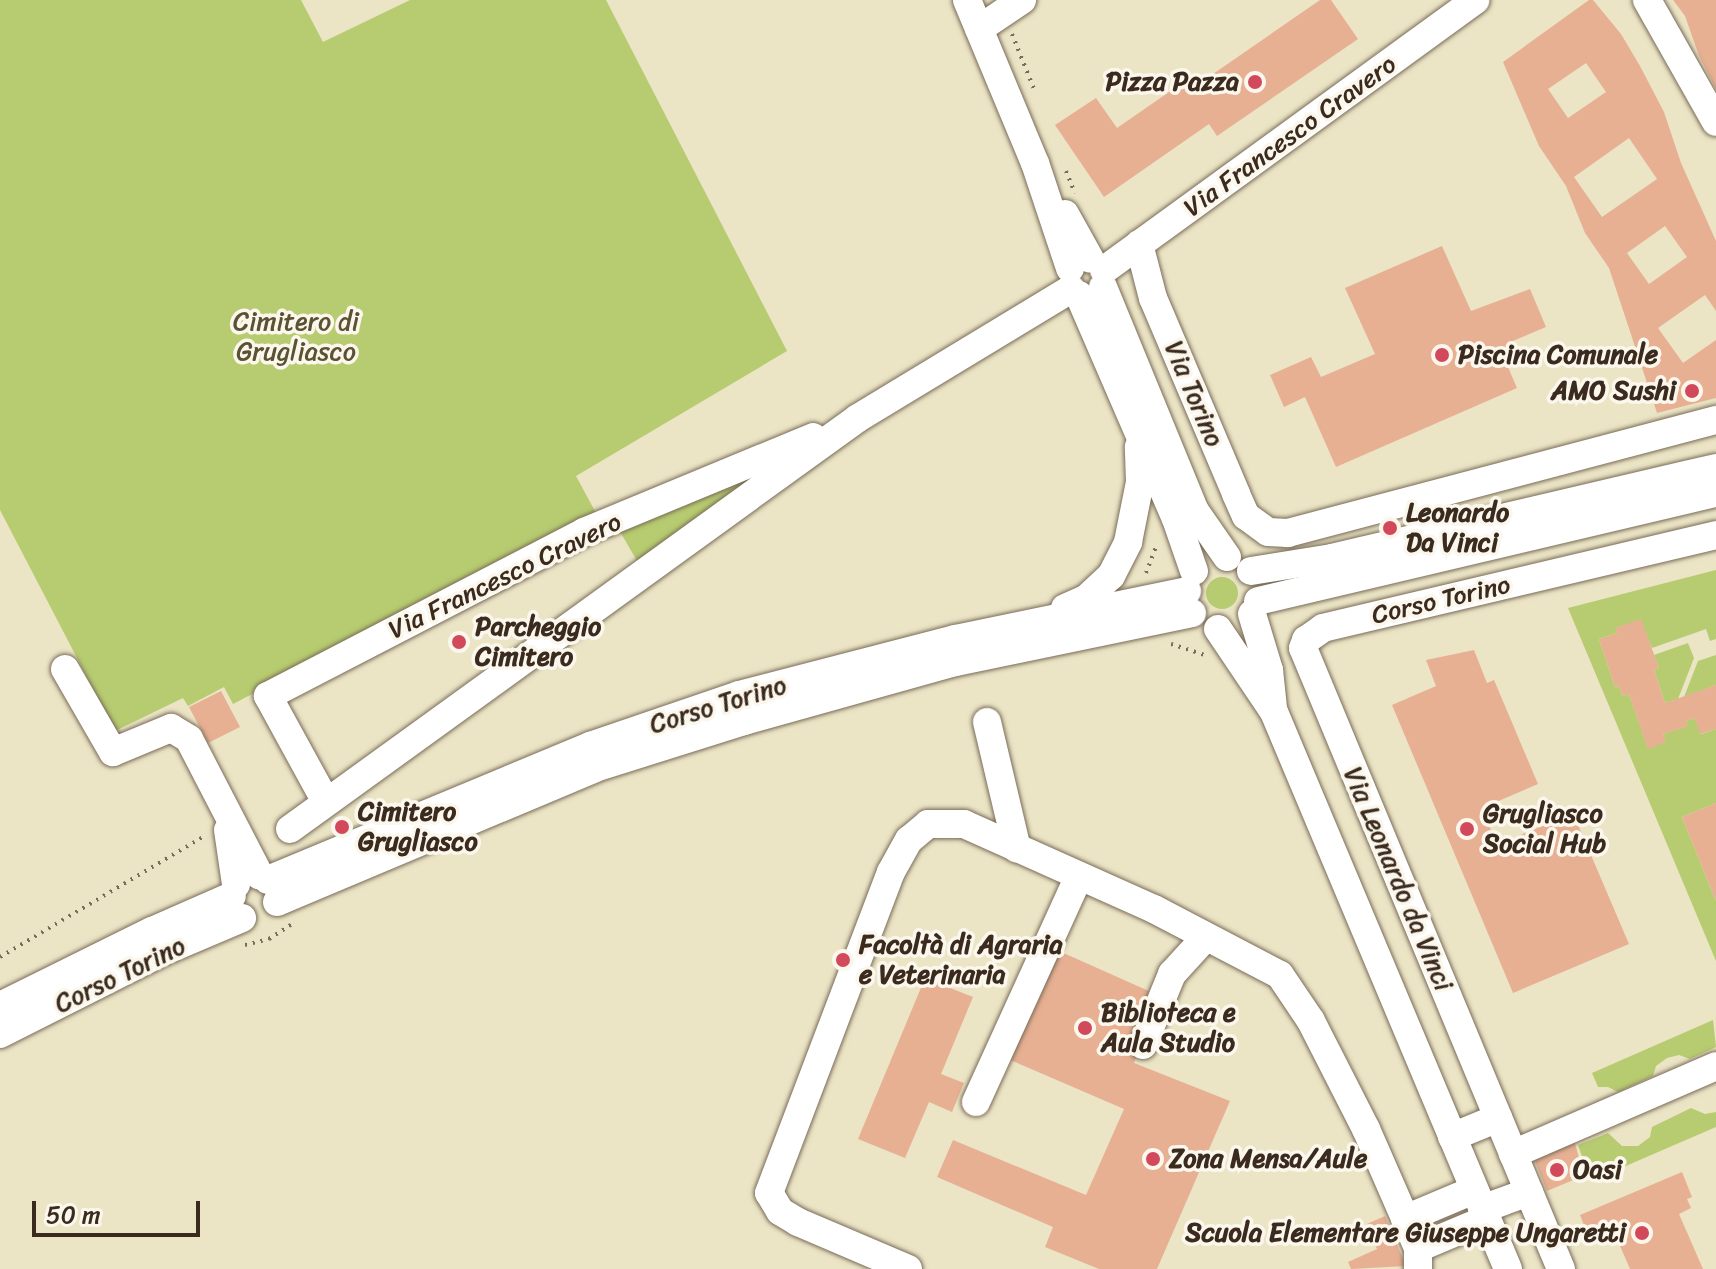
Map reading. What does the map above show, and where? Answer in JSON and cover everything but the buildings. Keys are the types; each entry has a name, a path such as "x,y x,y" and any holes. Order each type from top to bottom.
{"street":[{"path":"967,0 1086,278 1139,433 1176,519 1200,621 1218,629"},
{"name":"Via Francesco Cravero","path":"290,829 858,418 1139,244 1475,0"},
{"path":"1647,0 1716,122"},
{"path":"979,29 1013,6"},
{"name":"Via Torino","path":"1139,244 1153,298 1246,516 1268,532 1288,533 1527,467"},
{"path":"1086,278 1137,369 1195,511 1259,590 1255,607"},
{"path":"1137,369 1185,374"},
{"name":"Via Francesco Cravero","path":"326,802 268,696 584,532 858,418"},
{"path":"1501,532 1527,467 1716,420"},
{"path":"1031,622 1087,598 1111,576 1128,542 1140,482 1139,433"},
{"name":"Corso Torino","path":"1218,629 1237,626 1255,607 1716,468"},
{"name":"Corso Torino","path":"1191,592 1203,562 1239,564 1332,558 1501,532 1716,493"},
{"name":"Corso Torino","path":"1501,532 1580,567"},
{"name":"Corso Torino","path":"1306,640 1323,628 1716,535"},
{"name":"Corso Torino","path":"0,1034 438,806 634,731 739,695 1031,622 1191,592"},
{"name":"Corso Torino","path":"0,1006 595,768 744,721 1191,592"},
{"name":"Via Leonardo da Vinci","path":"1255,607 1269,670 1274,712"},
{"name":"Via Leonardo da Vinci","path":"1218,629 1274,712 1508,1269"},
{"name":"Via Leonardo da Vinci","path":"1306,640 1303,648 1308,664 1561,1269"},
{"path":"65,669 113,752 156,732 171,728 182,732 197,751 227,819 256,902"},
{"path":"987,722 1017,849"},
{"path":"908,1269 798,1222 780,1211 769,1193 891,872 909,840 928,824 964,824 1154,909 1204,939 1280,975 1295,993 1366,1129 1405,1219 1418,1258 1481,1206"},
{"path":"976,1102 1079,876"},
{"path":"1143,1045 1172,974 1204,939"},
{"path":"1513,1154 1716,1066"},
{"path":"1452,1137 1498,1118"},
{"path":"1405,1219 1481,1206 1529,1192"}],"path":[{"path":"1013,6 1037,98"},
{"path":"1066,169 1077,197"},
{"path":"0,957 227,819"},
{"path":"256,902 287,930 253,945 256,902"}],"green space":[{"name":"Cimitero di Grugliasco","path":"0,0 301,0 323,42 410,0 606,0 787,351 576,476 596,513 233,704 224,687 188,706 183,698 115,731 0,510"},
{"path":"777,462 641,568 618,528"},
{"path":"1716,570 1716,639 1710,641 1706,629 1652,648 1640,620 1616,628 1617,633 1599,639 1615,687 1619,686 1623,696 1629,694 1648,748 1665,742 1663,734 1687,726 1686,721 1695,718 1701,734 1716,729 1716,803 1682,817 1716,901 1716,961 1568,608"},
{"path":"1222,577 1233,582 1238,593 1233,604 1222,609 1211,604 1206,593 1211,582"},
{"path":"1688,643 1694,658 1678,699 1665,703 1654,670 1659,668 1654,655"},
{"path":"1716,655 1716,685 1684,697 1698,661"},
{"path":"1713,1020 1716,1047 1690,1059 1679,1055 1667,1058 1656,1066 1653,1076 1618,1092 1608,1087 1598,1087 1592,1073"},
{"path":"1691,1108 1705,1114 1716,1112 1716,1127 1591,1181 1578,1145 1608,1133 1622,1146 1638,1146 1650,1137 1652,1127"}],"place":[{"name":"Pizza Pazza","path":"1255,82"},
{"name":"Piscina Comunale","path":"1442,355"},
{"name":"AMO Sushi","path":"1692,391"},
{"name":"Leonardo Da Vinci","path":"1390,528"},
{"name":"Parcheggio Cimitero","path":"459,642"},
{"name":"Cimitero Grugliasco","path":"342,827"},
{"name":"Grugliasco Social Hub","path":"1467,829"},
{"name":"Facoltà di Agraria e Veterinaria","path":"843,960"},
{"name":"Biblioteca e Aula Studio","path":"1085,1028"},
{"name":"Zona Mensa/Aule","path":"1153,1159"},
{"name":"Oasi","path":"1557,1170"},
{"name":"Scuola Elementare Giuseppe Ungaretti","path":"1642,1233"}]}
